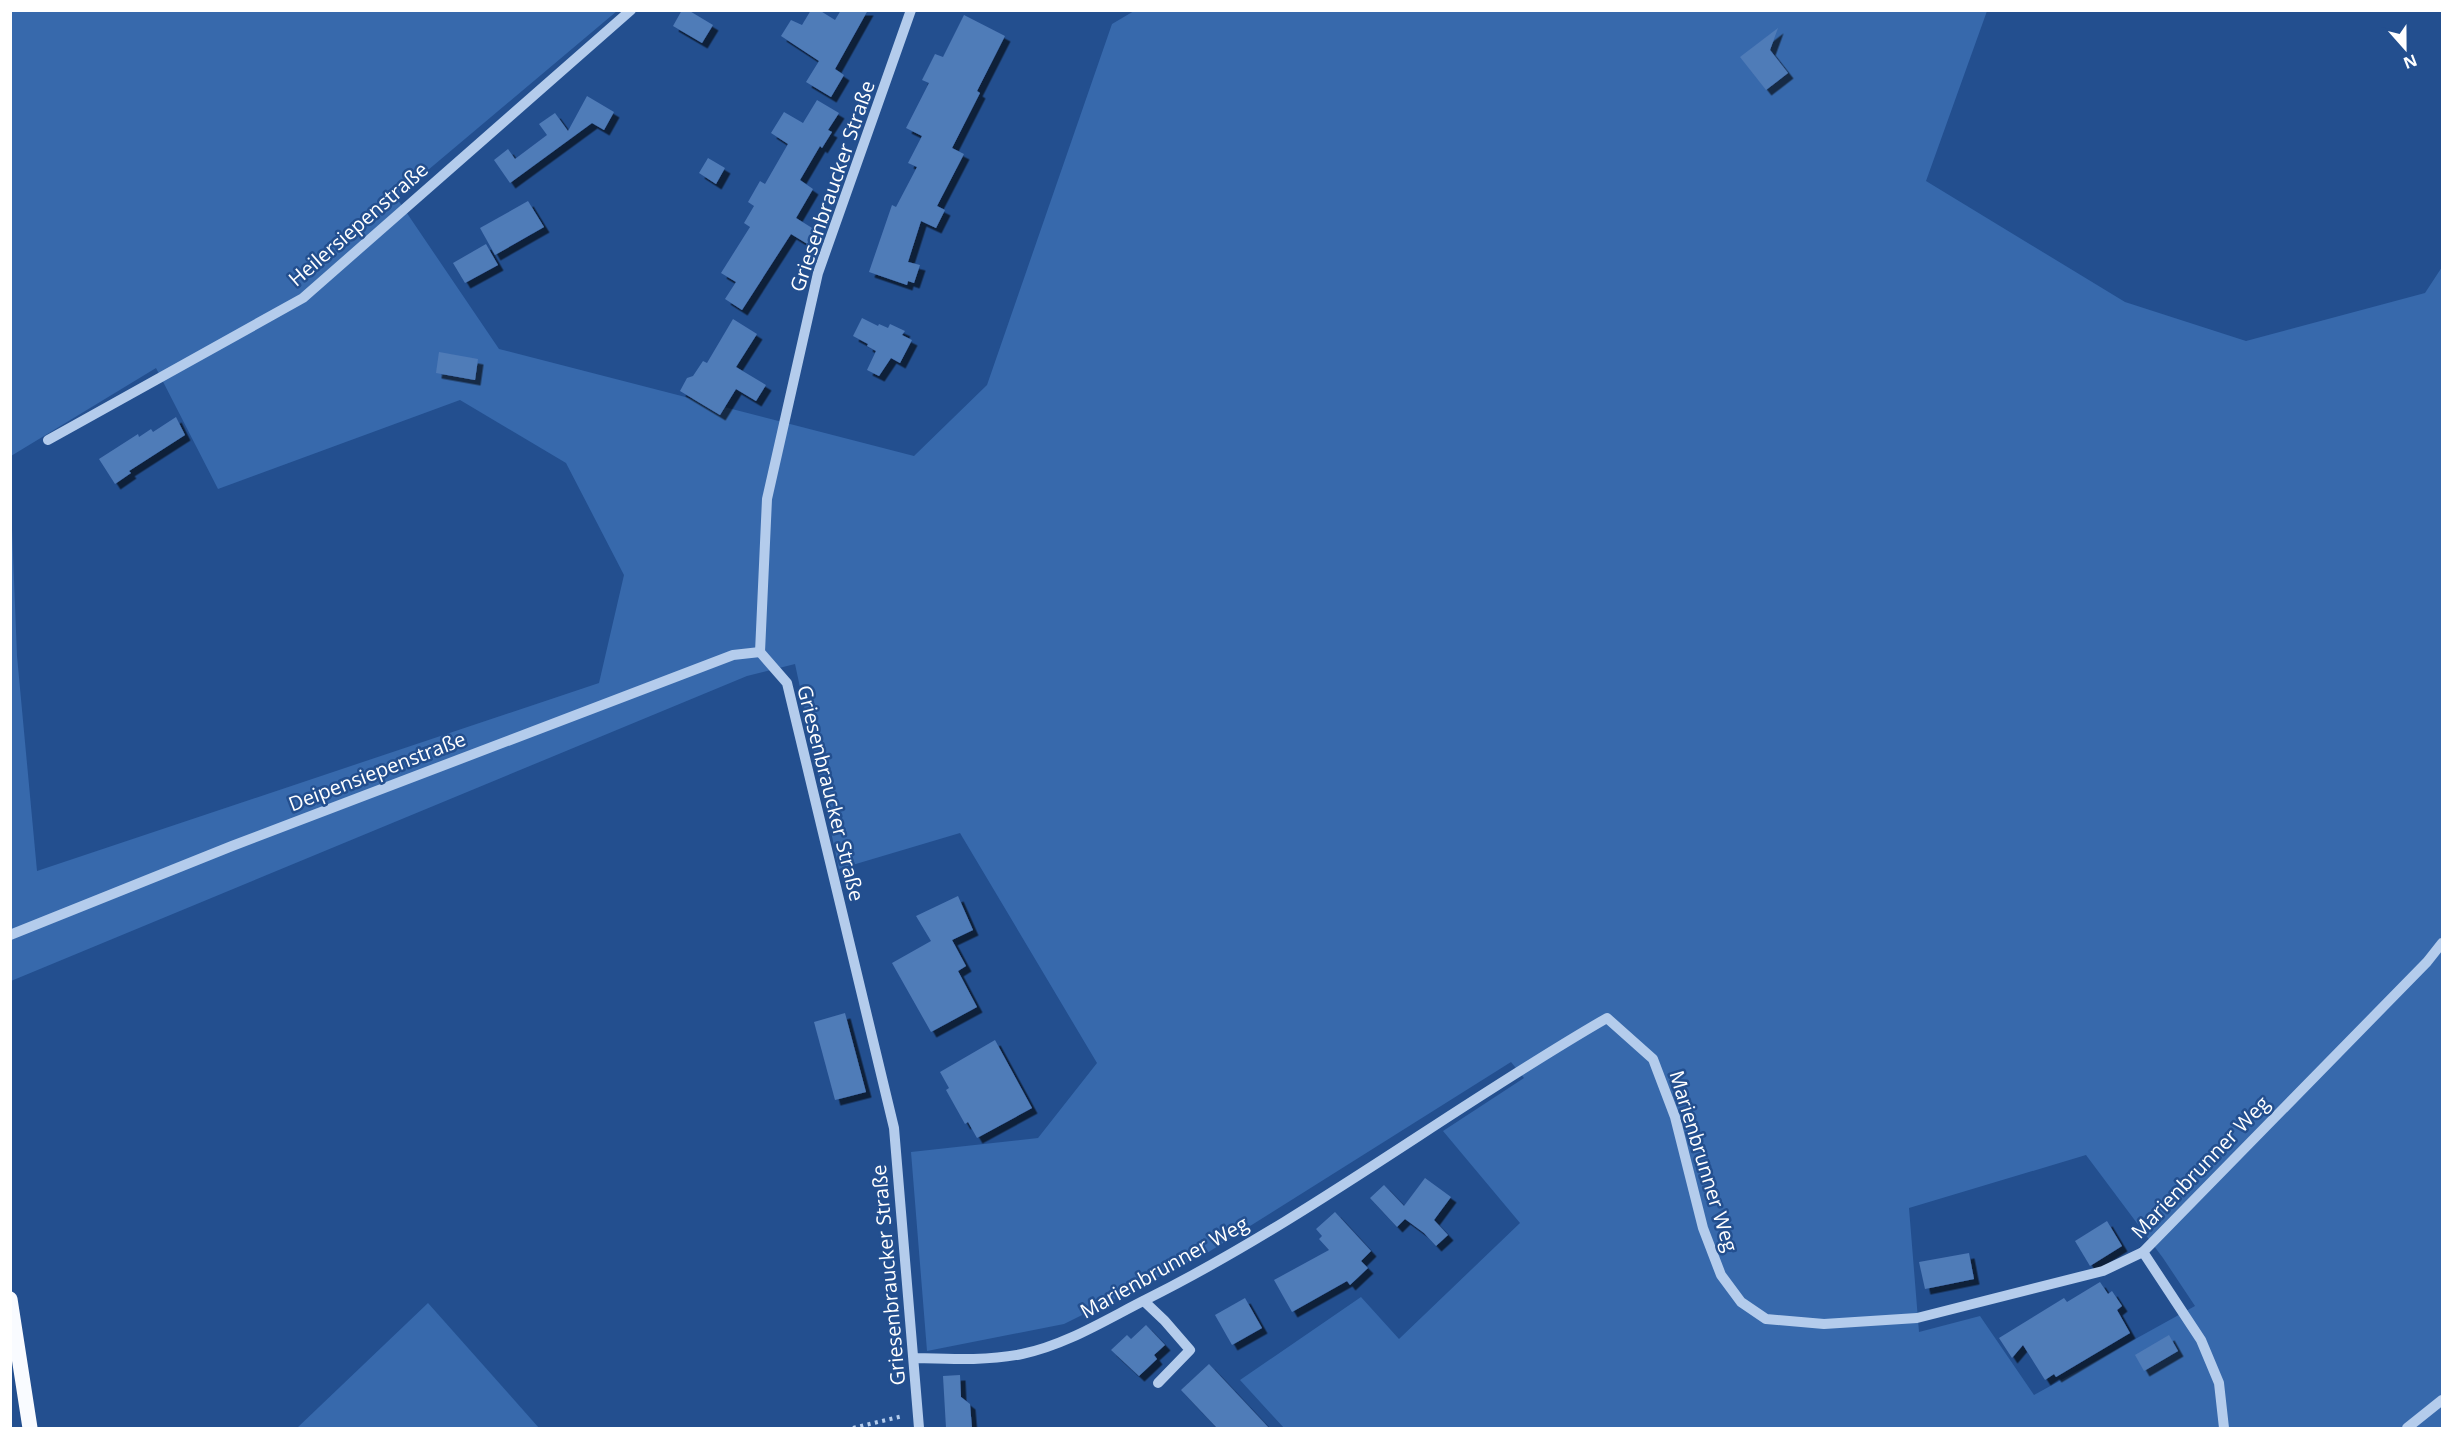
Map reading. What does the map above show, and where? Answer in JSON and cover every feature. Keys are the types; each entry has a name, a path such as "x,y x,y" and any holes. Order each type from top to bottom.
{"main road":[{"path":"10,1299 30,1428"}],"street":[{"name":"Heilersiepenstraße","path":"48,440 303,298 632,10"},
{"name":"Griesenbraucker Straße","path":"911,10 818,273 767,499 760,652 787,683 894,1128 919,1428"},
{"name":"Deipensiepenstraße","path":"10,935 232,846 733,655 760,652"},
{"name":"Marienbrunner Weg","path":"914,1359 982,1359 1024,1354 1072,1337 1201,1272 1428,1131 1560,1045 1607,1018 1653,1059 1675,1117 1703,1228 1721,1275 1741,1302 1766,1319 1824,1324 1917,1318 2103,1271 2143,1252 2427,962 2442,943"},
{"path":"2143,1252 2201,1340 2219,1383 2224,1428"},
{"path":"1144,1301 1190,1350 1158,1383"},
{"path":"2407,1428 2442,1400"}],"path":[{"path":"853,1428 918,1412"}],"shaded area":[{"path":"10,11 617,11 396,197 499,349 914,456 987,385 1112,24 1134,11 1987,11 1926,181 2125,302 2246,341 2425,293 2442,267 2442,1428 1284,1428 1240,1380 1361,1297 1399,1339 1520,1223 1443,1131 1524,1078 1511,1062 1207,1253 1064,1324 927,1351 911,1152 1038,1138 1097,1063 960,833 839,869 795,664 747,676 11,981 11,504 17,656 37,871 599,683 624,575 566,463 460,400 218,489 156,368 11,456","holes":["2086,1155 2163,1258 2195,1306 2034,1395 1980,1316 1919,1332 1909,1208"]},
{"path":"428,1303 539,1428 297,1428"}],"building":[{"path":"682,10 688,10 713,25 702,43 673,26"},
{"path":"811,10 819,10 835,20 841,10 868,10 835,69 844,75 831,97 806,82 819,61 781,36 791,20 802,25"},
{"path":"964,15 1005,36 952,148 964,154 937,206 945,210 936,228 921,221 908,262 920,265 914,283 908,281 907,285 869,272 892,205 896,207 917,167 908,163 922,136 906,128 929,83 922,80 935,54 943,57"},
{"path":"1778,28 1770,50 1788,73 1766,90 1740,57"},
{"path":"587,96 614,112 604,130 592,123 510,183 494,160 508,149 515,159 547,135 539,124 555,113 568,131"},
{"path":"817,100 839,113 828,130 832,132 822,148 820,146 800,180 813,189 796,218 817,231 809,245 791,234 742,310 725,299 736,282 721,273 750,227 744,223 754,206 748,202 760,181 765,184 788,144 771,133 784,112 803,123"},
{"path":"708,158 725,168 716,184 699,173"},
{"path":"528,201 544,227 495,255 480,228"},
{"path":"486,244 498,265 465,283 453,263"},
{"path":"862,318 878,326 879,324 888,328 890,324 905,331 902,335 912,340 900,363 891,358 879,376 867,370 876,351 853,336"},
{"path":"733,319 757,334 736,367 766,385 756,401 736,389 720,415 680,391 687,378 693,376 703,361 707,363"},
{"path":"439,352 478,359 475,380 436,373"},
{"path":"176,417 185,435 129,471 131,473 115,484 99,459 138,434 139,437 151,429 153,432"},
{"path":"958,896 973,930 952,940 966,966 958,971 977,1007 931,1032 892,963 931,941 916,916"},
{"path":"845,1013 866,1092 835,1100 814,1022"},
{"path":"995,1040 1032,1108 977,1138 968,1122 965,1124 946,1090 949,1088 940,1072"},
{"path":"1425,1178 1451,1197 1434,1220 1448,1235 1436,1246 1424,1233 1405,1219 1397,1227 1370,1198 1384,1185 1404,1206"},
{"path":"1335,1212 1371,1251 1361,1261 1368,1268 1350,1285 1347,1281 1292,1312 1274,1280 1329,1250 1319,1239 1322,1236 1316,1229"},
{"path":"2107,1221 2122,1246 2090,1266 2075,1241"},
{"path":"1969,1253 1974,1279 1925,1289 1919,1262"},
{"path":"2100,1282 2108,1294 2112,1291 2122,1306 2117,1310 2130,1333 2056,1377 2054,1374 2045,1380 2023,1345 2012,1358 1999,1338 2064,1298 2067,1302"},
{"path":"1245,1298 1262,1328 1232,1345 1215,1315"},
{"path":"1146,1325 1165,1345 1154,1355 1157,1359 1139,1376 1111,1350 1127,1335 1131,1339"},
{"path":"2169,1335 2178,1351 2144,1371 2135,1355"},
{"path":"1209,1364 1269,1428 1217,1428 1181,1390"},
{"path":"960,1375 961,1397 970,1404 972,1428 946,1428 943,1376"}]}
